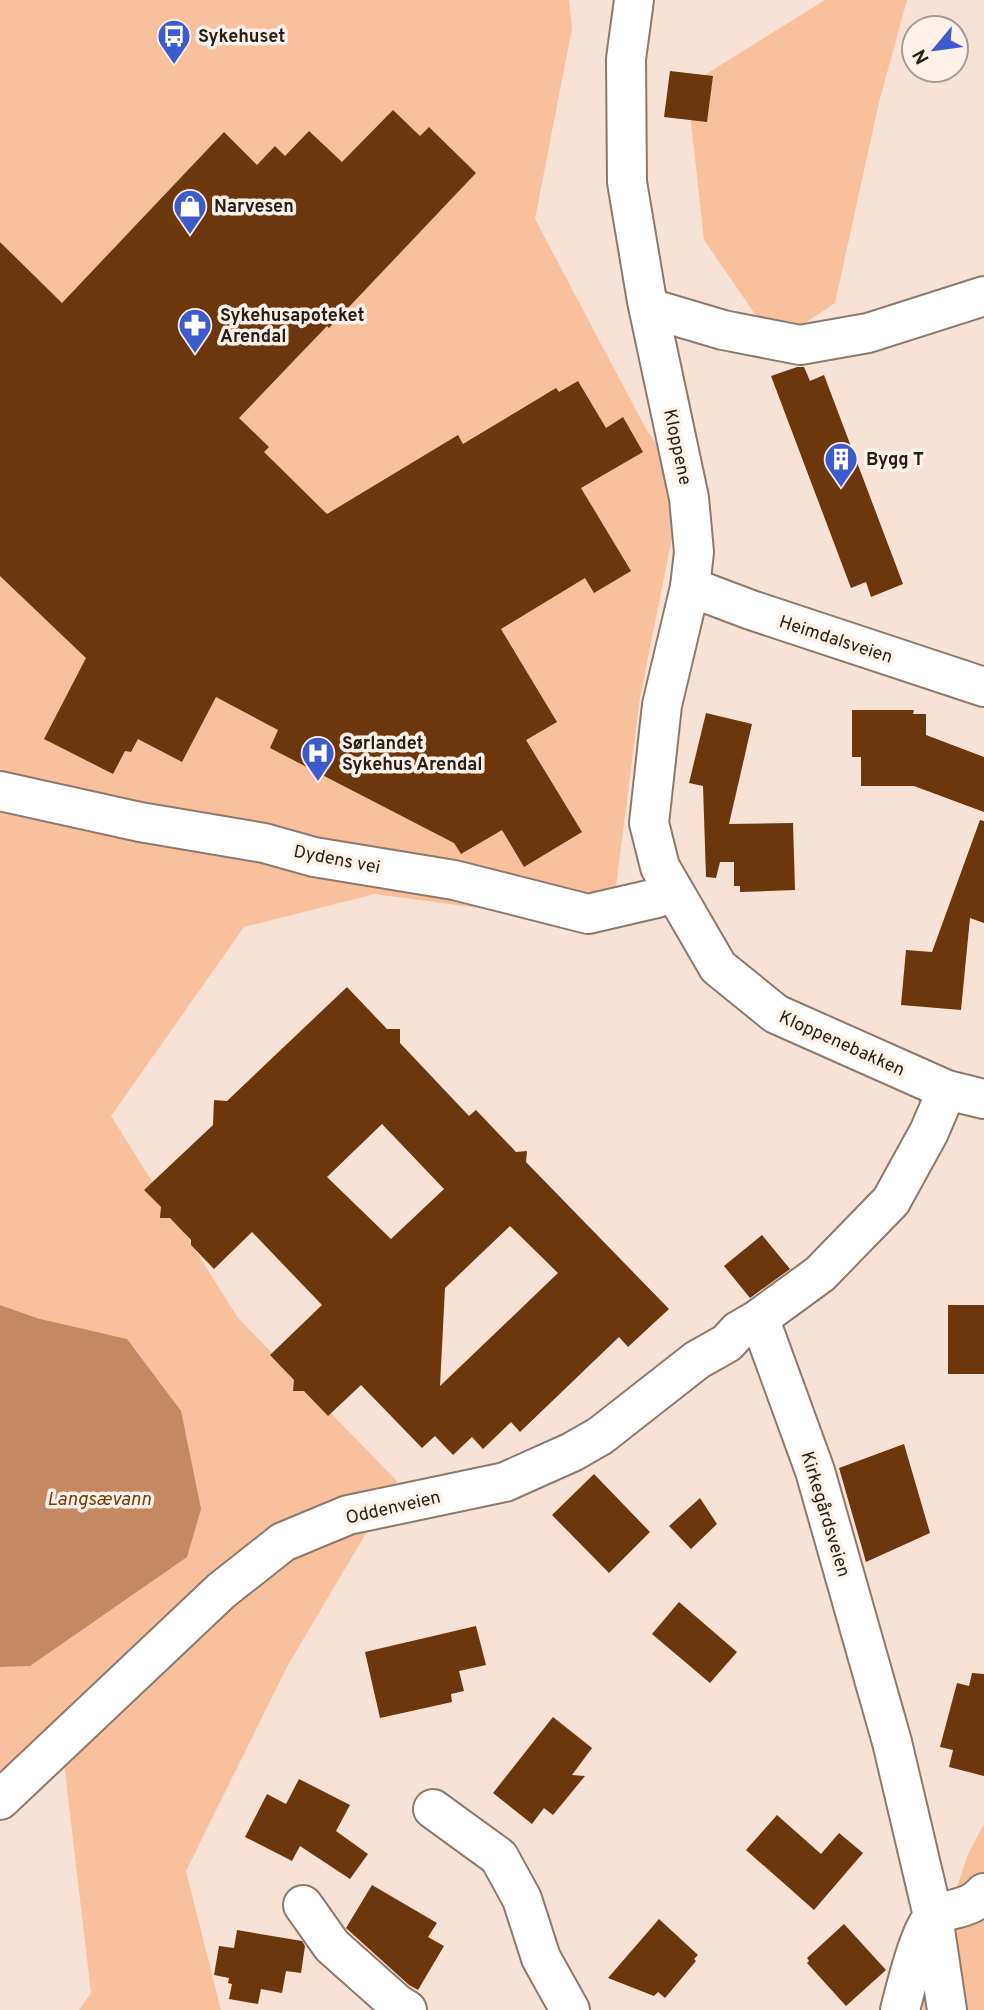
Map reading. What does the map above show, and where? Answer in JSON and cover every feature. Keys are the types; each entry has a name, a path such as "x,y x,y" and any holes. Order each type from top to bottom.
{"street":[{"name":"Kloppene","path":"634,0 626,59 627,182 649,308 689,498 694,552 690,587 662,705 649,823 660,867 672,890"},
{"path":"649,308 723,330 800,345 868,333 984,296"},
{"name":"Heimdalsveien","path":"690,587 751,610 984,687"},
{"name":"Dydens vei","path":"0,791 140,822 264,843 314,857 454,880 588,914 657,898 672,890"},
{"name":"Kloppenebakken","path":"672,890 718,967 776,1014 947,1090 984,1100"},
{"path":"757,1320 820,1274 891,1201 929,1132 947,1090"},
{"name":"Oddenveien","path":"0,1800 221,1591 283,1542 348,1515 505,1482 572,1452 600,1436 697,1360 727,1343 738,1331 757,1320"},
{"name":"Kirkegårdsveien","path":"757,1320 764,1331 815,1471 892,1742 933,1916 947,2010"},
{"path":"433,1809 499,1857 522,1899 541,1958 570,2010"},
{"path":"900,2010 924,1929 933,1916 976,1902 984,1893"},
{"path":"303,1905 332,1946 407,2010"}],"shaded area":[{"name":"Sørlandet Sykehus Arendal","path":"0,0 569,0 572,28 535,219 646,429 683,483 640,698 611,926 375,894 244,927 111,1116 238,1318 397,1481 288,1665 186,1871 221,2010 79,2010 91,1993 64,1763 0,1778 0,1667 30,1666 40,1319 0,1305"},
{"path":"825,0 907,0 903,14 900,14 900,26 879,102 835,303 775,343 704,240 687,86"},
{"path":"984,1824 984,2010 923,2010 913,1945 950,1907 969,1852"}],"water":[{"name":"Langsævann","path":"0,1305 40,1319 127,1339 181,1411 201,1509 187,1557 30,1666 0,1667"}],"building":[{"path":"670,71 713,76 707,122 664,117"},
{"path":"393,110 420,136 429,127 476,173 329,328 327,326 239,418 269,447 264,452 327,514 458,435 463,444 556,388 559,392 578,381 606,428 623,417 643,452 581,488 631,571 594,593 585,578 501,629 557,722 526,740 582,832 524,867 502,830 461,854 454,843 270,748 278,730 216,697 182,762 138,739 131,752 125,751 113,774 44,739 86,658 0,576 0,242 62,303 224,132 257,165 275,146 285,156 309,131 342,162"},
{"name":"Bygg T","path":"804,367 810,381 824,375 903,584 871,597 866,582 851,588 771,376"},
{"path":"852,710 914,710 913,714 926,714 926,735 984,757 984,812 914,786 861,786 861,757 852,757"},
{"path":"706,713 752,724 729,824 793,823 795,890 740,892 740,886 734,886 734,862 720,862 716,878 706,877 703,786 689,783"},
{"path":"980,820 984,821 984,923 970,918 961,1010 901,1005 906,950 932,952"},
{"path":"347,987 387,1029 400,1029 400,1043 469,1116 476,1110 516,1152 527,1151 526,1162 669,1309 628,1347 619,1337 520,1432 511,1422 483,1449 472,1437 453,1455 435,1436 422,1448 361,1385 328,1416 304,1391 293,1391 294,1380 270,1355 322,1305 252,1232 214,1269 170,1218 160,1218 161,1207 144,1190 213,1125 214,1100 227,1101","holes":["382,1124 444,1189 391,1239 327,1177","510,1226 558,1273 440,1386 445,1288"]},
{"path":"762,1235 790,1269 750,1298 724,1266"},
{"path":"948,1305 984,1305 984,1374 948,1374"},
{"path":"904,1444 930,1533 866,1562 839,1468"},
{"path":"594,1474 650,1532 609,1573 552,1515"},
{"path":"700,1498 717,1524 691,1549 669,1526"},
{"path":"679,1602 737,1652 710,1683 652,1634"},
{"path":"476,1626 486,1665 459,1671 464,1691 451,1694 452,1702 380,1718 365,1652"},
{"path":"972,1673 984,1674 984,1776 949,1767 953,1750 940,1747 957,1683 969,1686"},
{"path":"553,1717 592,1748 572,1775 585,1776 553,1815 544,1808 532,1824 493,1793"},
{"path":"299,1779 350,1805 336,1831 368,1854 350,1879 300,1846 292,1861 245,1837 267,1794 286,1804"},
{"path":"777,1815 821,1854 839,1833 863,1853 814,1910 746,1850"},
{"path":"372,1885 437,1923 428,1937 444,1946 418,1990 346,1928"},
{"path":"659,1919 698,1955 665,1998 658,1992 654,1996 608,1978"},
{"path":"844,1924 886,1970 846,2006 807,1963 807,1958"},
{"path":"237,1930 302,1941 305,1946 301,1973 286,1971 282,1993 261,1989 258,2004 229,1999 232,1984 228,1983 229,1978 214,1975 219,1946 234,1948"}],"place":[{"name":"Sykehuset","path":"174,66"},
{"name":"Narvesen","path":"190,236"},
{"name":"Sykehusapoteket Arendal","path":"195,355"},
{"name":"Bygg T","path":"841,489"},
{"name":"Sørlandet Sykehus Arendal","path":"318,783"}]}
